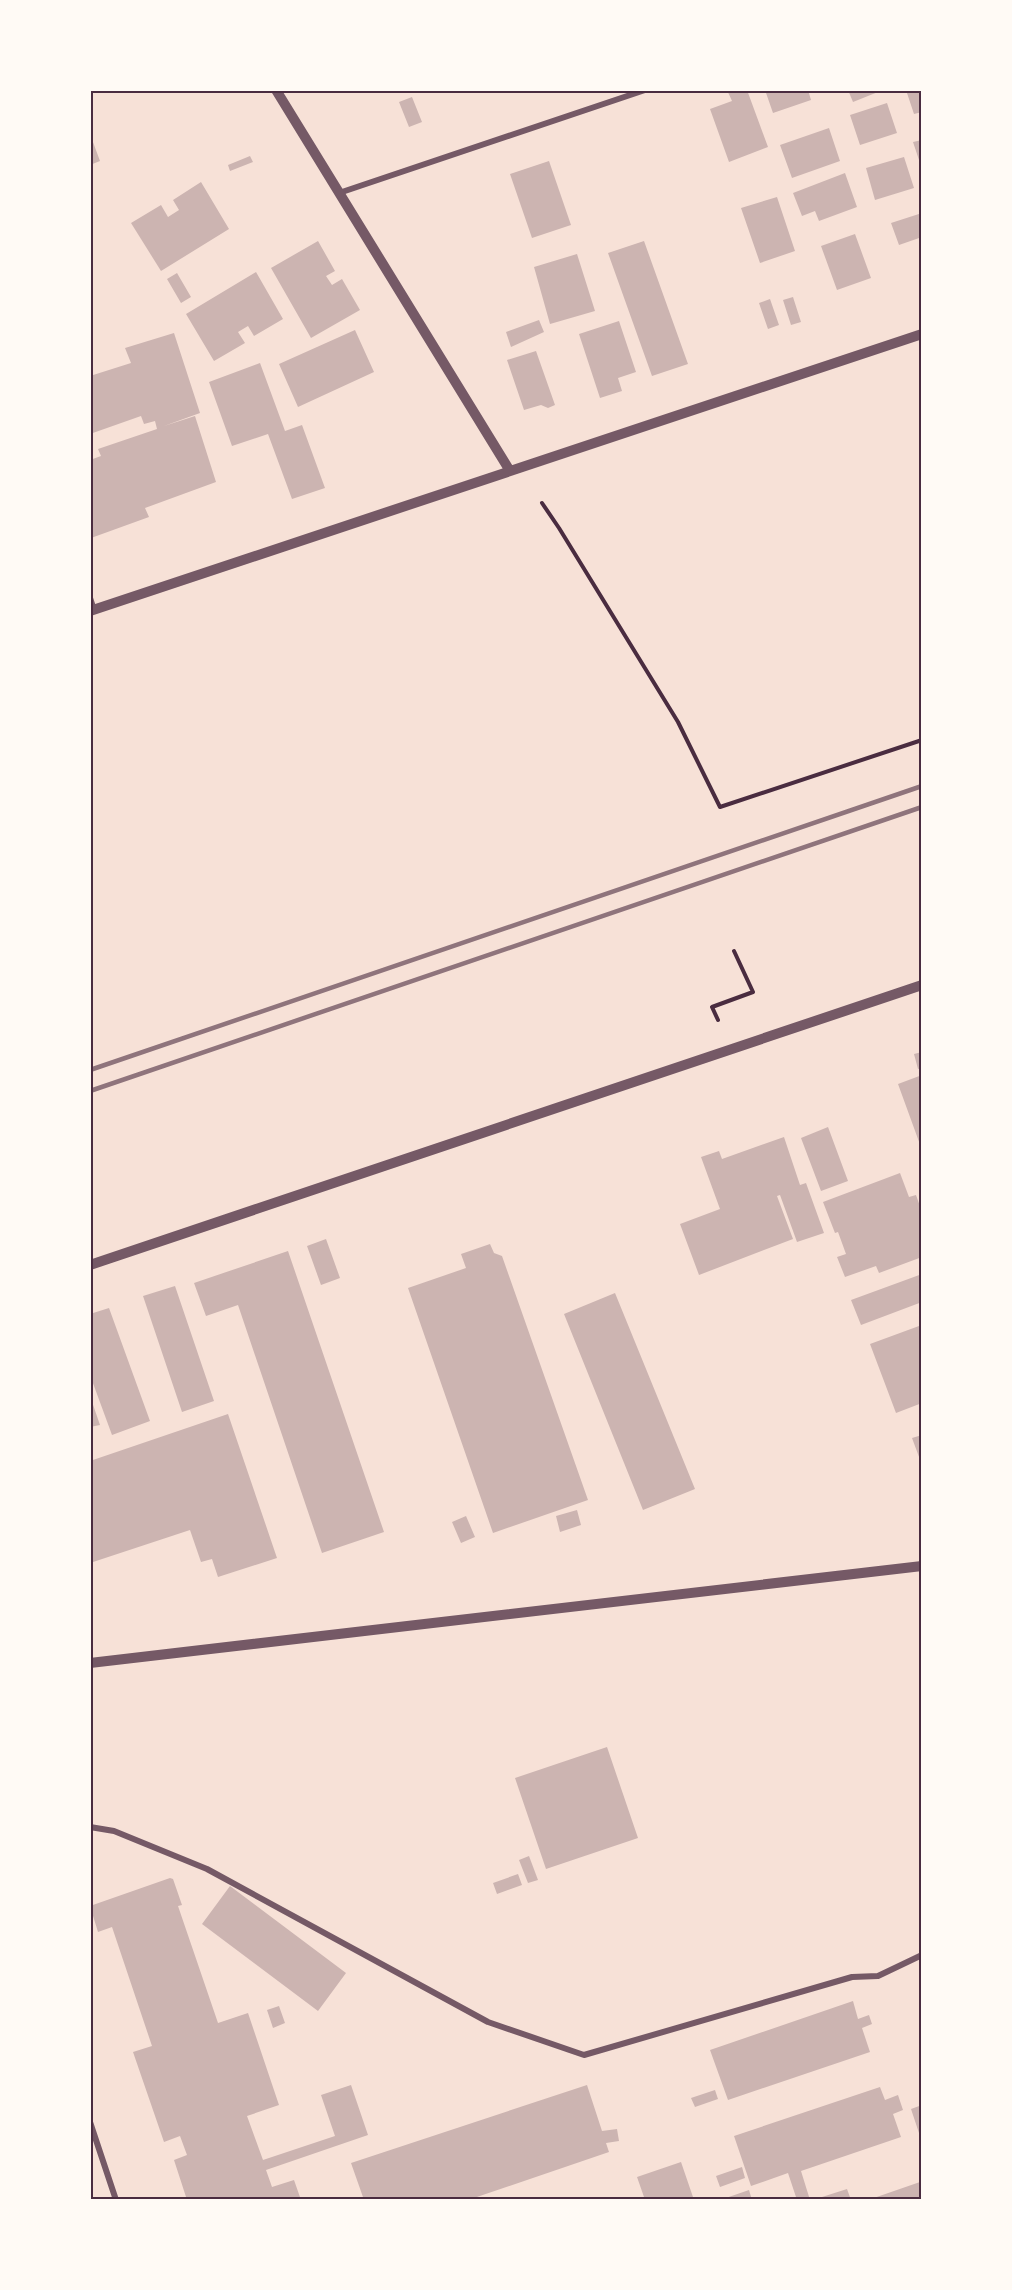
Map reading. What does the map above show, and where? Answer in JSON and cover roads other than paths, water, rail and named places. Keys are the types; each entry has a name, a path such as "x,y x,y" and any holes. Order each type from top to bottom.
{"street":[{"path":"276,90 510,471"},
{"path":"339,194 645,90"},
{"path":"90,598 92,610 922,334"},
{"path":"90,1265 922,984"},
{"path":"90,1663 922,1566"},
{"path":"90,1827 114,1831 207,1869 488,2022 584,2055 852,1977 878,1976 922,1955"},
{"path":"90,2122 116,2200"}],"railway":[{"path":"90,1070 922,786"},
{"path":"90,1091 922,807"}]}
